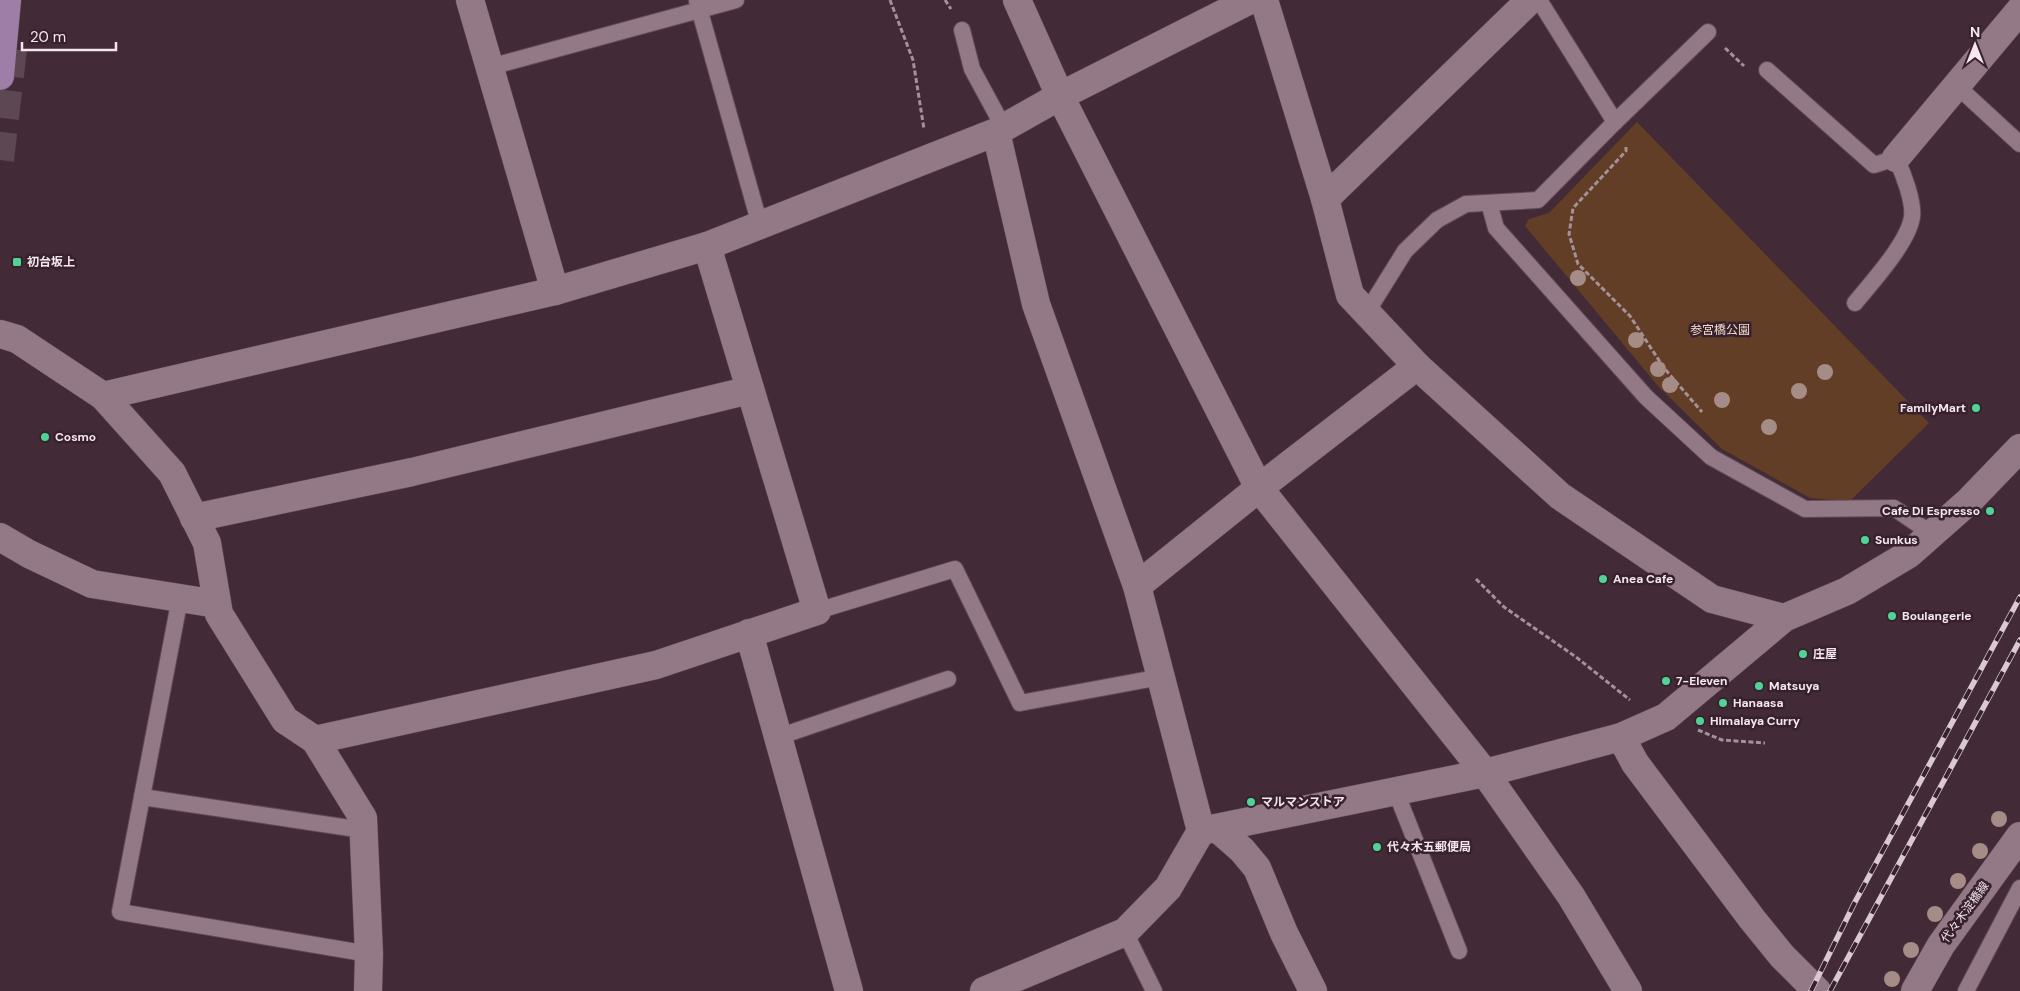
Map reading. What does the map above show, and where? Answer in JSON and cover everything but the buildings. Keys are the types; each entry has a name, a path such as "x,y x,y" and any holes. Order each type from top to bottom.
{"main road":[{"path":"0,76 7,0"}],"street":[{"path":"470,0 555,291"},
{"path":"1017,0 1060,96 1259,488 1485,774 1571,896 1628,991"},
{"path":"103,396 555,291 707,246 1000,130 1060,96 1250,0"},
{"path":"1264,0 1325,199 1350,295 1417,366 1560,496 1712,599 1784,618"},
{"path":"1325,199 1530,0"},
{"path":"1896,158 2020,10"},
{"path":"1000,130 1036,304 1137,586 1161,677 1209,830 1242,850 1257,868 1284,933 1313,991"},
{"path":"315,740 656,665 817,611 707,246"},
{"path":"0,334 17,339 103,396 172,473 207,543 219,614 285,720 315,740 363,818 368,991"},
{"path":"1137,586 1259,488 1417,366"},
{"path":"194,518 412,472 750,390"},
{"path":"984,991 1126,932 1168,888 1209,830 1485,774 1621,737 1661,719 1784,618 1847,591 1909,554 1969,501 2020,448"},
{"path":"0,537 29,554 92,584 217,604"},
{"path":"749,633 849,991"},
{"path":"1621,737 1635,762 1752,919 1782,956 1817,991"},
{"name":"代々木淀橋線","path":"1915,991 1941,945 2020,836"}],"lane":[{"path":"490,67 698,5 736,0"},
{"path":"1539,0 1615,122"},
{"path":"2009,0 2020,10"},
{"path":"698,5 760,225"},
{"path":"962,30 972,68 1000,130"},
{"path":"1367,312 1405,251 1437,220 1466,204 1538,200 1708,32"},
{"path":"1767,70 1874,165 1896,158 1908,183 1912,217 1899,247 1855,303"},
{"path":"1957,86 2020,144"},
{"path":"1489,203 1496,228 1646,397 1711,457 1805,508 1894,508 1932,534"},
{"path":"817,611 955,569 1020,703 1161,677"},
{"path":"180,598 120,912 368,954"},
{"path":"778,737 948,679"},
{"path":"1396,792 1459,951"},
{"path":"142,797 363,830"},
{"path":"1966,991 2020,888"},
{"path":"1126,932 1154,991"}],"path":[{"path":"890,0 913,60 929,158"},
{"path":"1708,32 1753,74 1767,70"},
{"path":"1615,122 1623,136 1626,151 1573,208 1569,234 1578,264 1630,316 1664,368 1705,416"},
{"path":"1476,579 1504,607 1661,719 1722,740 1765,743"}],"green space":[{"name":"参宮橋公園","path":"1637,122 1929,423 1850,501 1810,498 1722,449 1658,386 1525,226 1529,219 1549,213"}],"tunnel":[{"path":"0,160 13,49"}],"railway":[{"path":"1811,991 1855,902 2020,597"},
{"path":"1830,991 2020,640"}],"place":[{"name":"初台坂上","path":"17,262"},
{"name":"FamilyMart","path":"1976,408"},
{"name":"Cosmo","path":"45,437"},
{"name":"Cafe Di Espresso","path":"1990,511"},
{"name":"Sunkus","path":"1865,540"},
{"name":"Anea Cafe","path":"1603,579"},
{"name":"Boulangerie","path":"1892,616"},
{"name":"庄屋","path":"1803,654"},
{"name":"7-Eleven","path":"1666,681"},
{"name":"Matsuya","path":"1759,686"},
{"name":"Hanaasa","path":"1723,703"},
{"name":"Himalaya Curry","path":"1700,721"},
{"name":"マルマンストア","path":"1251,802"},
{"name":"代々木五郵便局","path":"1377,847"}]}
